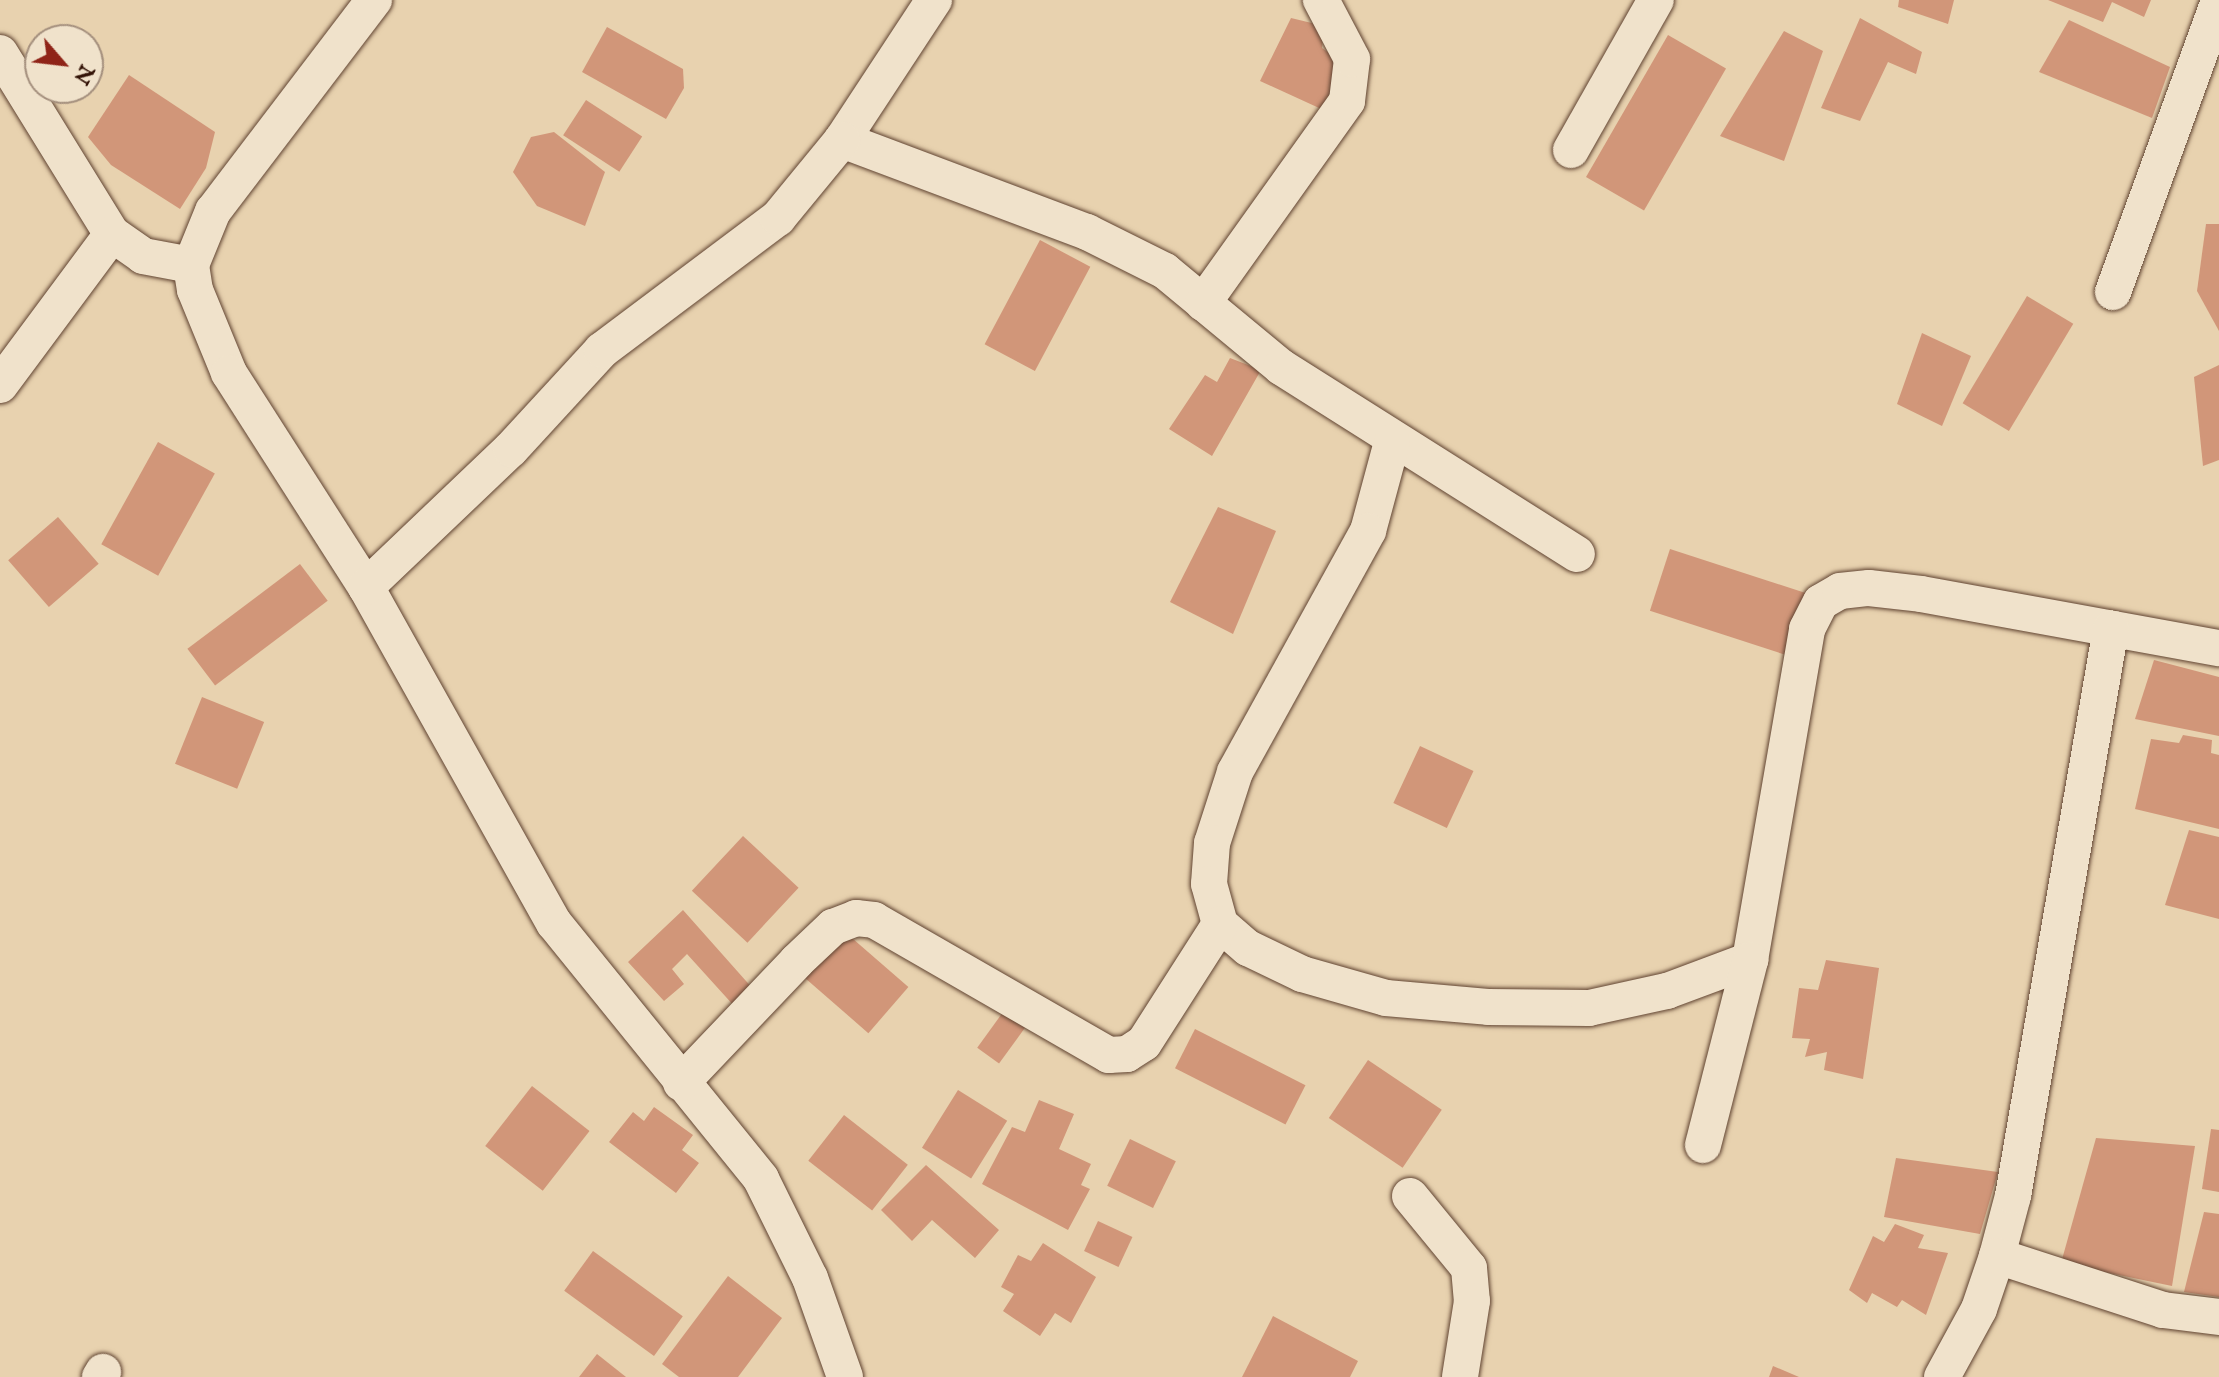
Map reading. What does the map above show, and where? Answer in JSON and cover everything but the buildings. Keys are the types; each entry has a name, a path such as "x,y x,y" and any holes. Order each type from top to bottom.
{"street":[{"path":"374,0 213,211 191,265 195,290 229,373 366,587 554,923 768,1191 824,1312 845,1377"},
{"path":"366,587 511,449 602,350 778,218 842,140 934,0"},
{"path":"1203,303 1347,101 1352,59 1321,0"},
{"path":"1571,150 1656,0"},
{"path":"2113,292 2219,1"},
{"path":"0,53 112,234 143,256 191,265"},
{"path":"842,140 1087,232 1165,271 1281,367 1392,442 1577,554"},
{"path":"0,385 112,234"},
{"path":"1392,442 1368,531 1235,772 1212,843 1209,884 1220,924 1248,948 1302,974 1386,998 1488,1007 1589,1008 1667,991 1750,960"},
{"path":"1703,1145 1750,960 1807,629 1821,602 1840,591 1869,588 2219,648"},
{"path":"1942,1377 1979,1309 2013,1196 2111,628"},
{"path":"681,1083 833,927 856,918 874,920 1109,1055 1127,1054 1144,1043 1220,924"},
{"path":"1410,1196 1469,1268 1472,1301 1460,1377"},
{"path":"1997,1256 2163,1310 2219,1317"}]}
